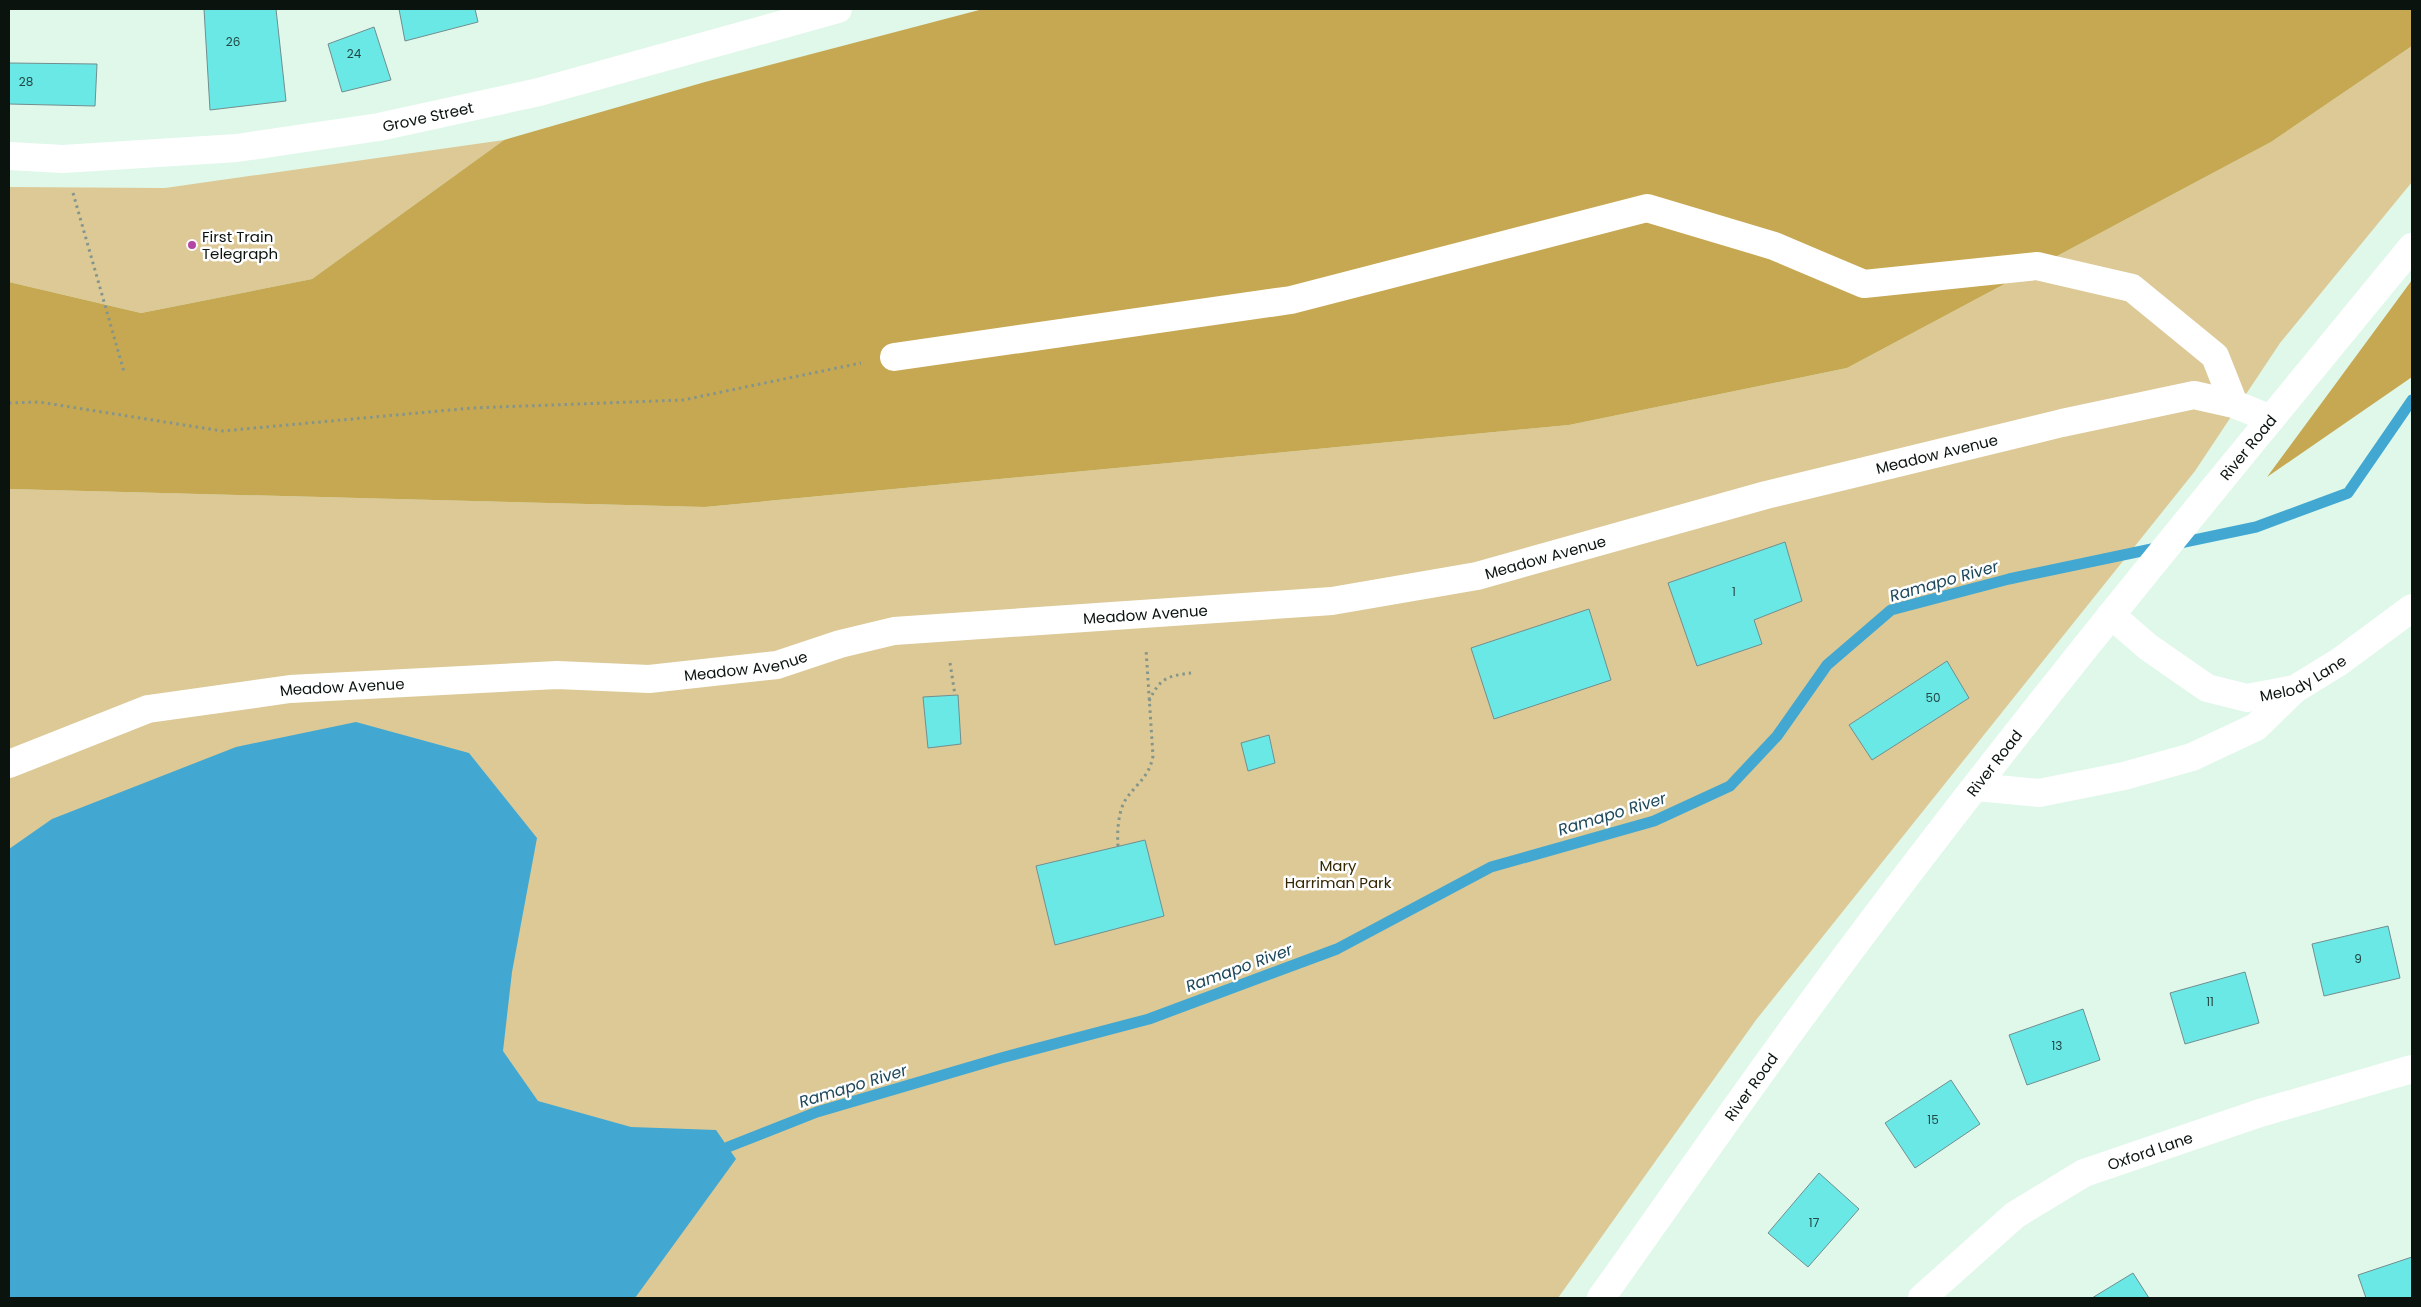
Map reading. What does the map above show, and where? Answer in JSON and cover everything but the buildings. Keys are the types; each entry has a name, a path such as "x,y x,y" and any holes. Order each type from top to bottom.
{"street":[{"name":"Grove Street","path":"9,156 63,159 237,148 379,127 538,92 838,9"},
{"path":"894,357 1290,300 1646,208 1774,246 1864,284 2037,266 2132,288 2215,356 2234,404"},
{"name":"River Road","path":"1601,1298 1818,993 1976,787 2155,559 2412,247"},
{"name":"Meadow Avenue","path":"9,764 148,709 290,689 557,675 649,679 777,665 840,644 894,631 1332,601 1477,576 1766,495 2062,423 2194,394 2234,404 2271,419"},
{"name":"Melody Lane","path":"2111,615 2148,647 2207,688 2247,698 2295,689 2339,662 2412,608"},
{"path":"1976,787 2038,793 2124,776 2192,757 2256,727 2295,689"},
{"name":"Oxford Lane","path":"1922,1298 2015,1215 2084,1173 2260,1114 2412,1070"}],"path":[{"path":"63,159 124,372"},
{"path":"9,404 39,402 222,431 472,408 683,400 894,357"},
{"path":"1118,846 1118,825 1125,801 1144,780 1152,763 1146,649"},
{"path":"950,663 956,695"},
{"path":"1149,701 1156,687 1164,679 1191,673"}],"green space":[{"name":"Mary Harriman Park","path":"2412,46 2412,182 2280,343 2195,471 1756,1020 1558,1298 9,1298 9,489 705,507 1569,425 1847,368 2271,142"},
{"path":"504,140 312,279 141,313 9,282 9,187 165,188"}],"shaded area":[{"path":"983,9 2412,9 2412,46 2271,142 1847,368 1569,425 705,507 9,489 9,282 141,313 312,279 504,140 705,82"},
{"path":"2412,280 2412,377 2267,477"}],"water":[{"path":"356,722 469,753 537,838 512,972 503,1051 538,1101 631,1127 716,1130 736,1159 635,1298 9,1298 9,849 52,819 236,747"}],"waterway":[{"name":"Ramapo River","path":"728,1147 817,1112 1001,1058 1149,1019 1337,949 1491,867 1654,821 1730,786 1777,736 1827,665 1891,610 2009,579 2256,527 2348,493 2412,400"}],"place":[{"name":"First Train Telegraph","path":"192,245"}]}
